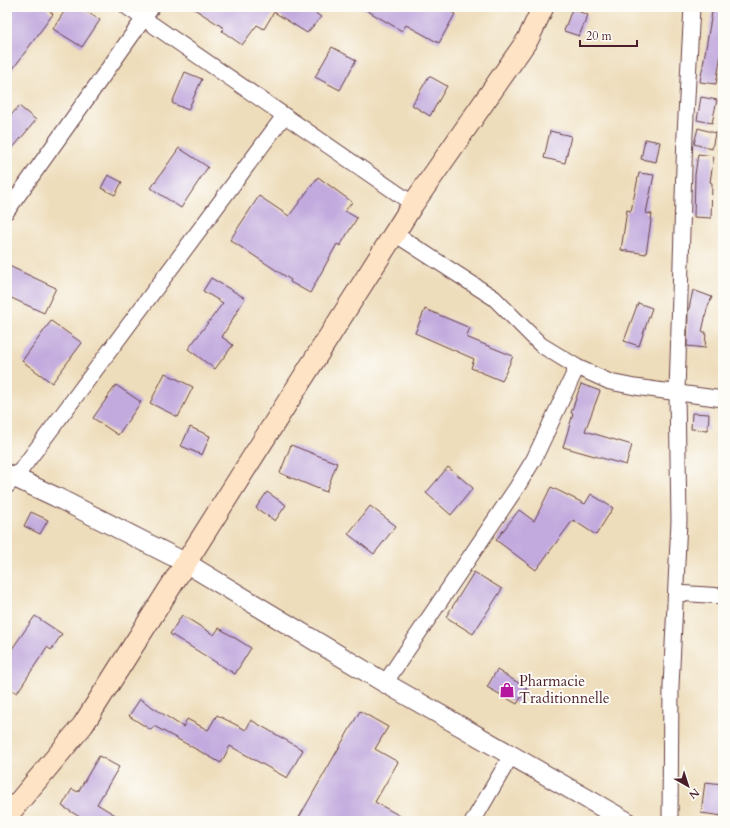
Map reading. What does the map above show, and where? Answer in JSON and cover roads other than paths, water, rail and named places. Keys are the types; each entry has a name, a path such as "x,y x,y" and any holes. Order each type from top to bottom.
{"main road":[{"path":"7,816 82,725 413,204 528,39 543,7"}],"street":[{"path":"127,7 148,12 284,116 413,204"},
{"path":"670,821 671,686 679,521 677,392 685,134 692,7"},
{"path":"10,201 148,12"},
{"path":"284,116 10,479 56,497 186,563 385,683 510,756 604,815 626,821"},
{"path":"394,234 494,298 541,345 577,367 610,382 635,387 723,399"},
{"path":"385,683 517,487 534,459 577,367"},
{"path":"676,593 723,596"},
{"path":"473,821 510,756"}],"place":[{"name":"Pharmacie Traditionnelle","path":"507,690"}]}
